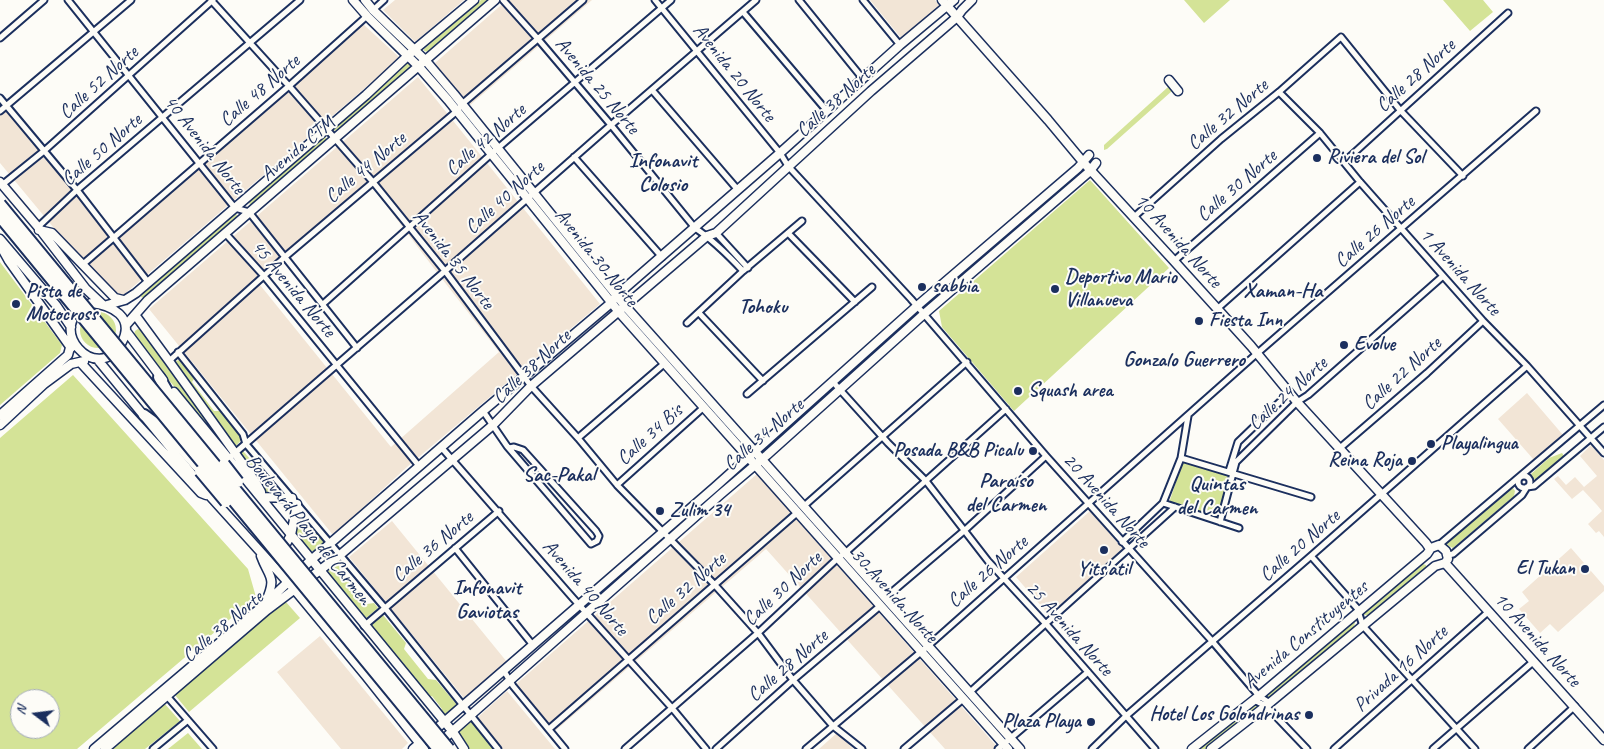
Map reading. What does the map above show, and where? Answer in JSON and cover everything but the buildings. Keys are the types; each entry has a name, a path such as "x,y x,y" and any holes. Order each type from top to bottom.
{"highway":[{"path":"0,204 294,567 392,695 438,749"},
{"path":"0,217 294,567 404,692 449,749"},
{"path":"160,377 167,391 226,462 285,540 294,554 294,567"},
{"path":"144,415 166,431 268,552 294,567"},
{"path":"404,692 419,703 456,749"},
{"path":"392,695 403,716 431,749"}],"main road":[{"path":"353,0 419,67"},
{"path":"365,0 426,61"},
{"name":"Avenida CTM","path":"104,305 125,300 148,282 474,0"},
{"name":"Avenida CTM","path":"126,328 148,300 495,0"},
{"name":"Calle 38 Norte","path":"105,749 311,560 611,303 616,295 780,154 945,3 954,0"},
{"name":"Calle 38 Norte","path":"94,749 294,589 340,555 493,425 531,386 707,236 716,233 871,91 957,17 972,0"},
{"name":"10 Avenida Norte","path":"945,3 1090,170 1257,354 1297,402 1385,492 1430,549"},
{"name":"Avenida 30 Norte","path":"426,61 625,306 758,463"},
{"name":"Avenida 30 Norte","path":"419,67 457,111 618,312 704,407 751,454"},
{"path":"863,79 871,91"},
{"path":"1169,80 1178,91"},
{"name":"Calle 34 Norte","path":"419,747 532,644 751,454 917,306 998,238 1083,162 1088,155"},
{"name":"Calle 34 Norte","path":"431,749 453,732 1096,163"},
{"path":"1,184 86,289 104,305 119,314 126,328 160,377"},
{"path":"38,228 52,233 115,298 125,300"},
{"path":"998,238 1004,246"},
{"path":"0,239 56,305 71,327"},
{"path":"0,245 9,261 72,344 82,354 94,358 144,415 210,496 288,582 366,676 419,747"},
{"path":"0,415 68,355 72,344 71,327 73,317 81,307 91,303 104,305"},
{"path":"136,316 235,453 261,492 261,497 295,501 291,535 280,554 271,558 260,552"},
{"path":"0,424 44,384 71,364 112,355 119,348 126,328"},
{"path":"81,363 201,493 210,496"},
{"name":"Boulevard Playa del Carmen","path":"226,462 261,497 364,626 445,722 464,749"},
{"path":"758,463 842,556 885,598"},
{"path":"1439,545 1446,551 1447,559"},
{"name":"Avenida Constituyentes","path":"1192,749 1256,698 1427,554 1430,549 1439,545"},
{"path":"260,552 272,577 272,588 265,604"},
{"name":"30 Avenida Norte","path":"842,556 880,606 970,692 1020,749"},
{"name":"10 Avenida Norte","path":"1447,559 1488,612 1604,740"},
{"name":"Avenida Constituyentes","path":"1211,749 1435,566 1447,559"},
{"name":"30 Avenida Norte","path":"885,598 902,617 924,648 1003,747"},
{"path":"329,632 326,621 331,612 346,608 353,611"}],"street":[{"path":"0,38 44,0"},
{"name":"40 Avenida Norte","path":"68,0 235,208 249,212 286,256 357,348"},
{"path":"0,111 131,0"},
{"name":"Avenida 35 Norte","path":"212,0 373,182 445,271 523,377 617,485 714,584 758,633 793,680 833,726 862,749"},
{"name":"Calle 52 Norte","path":"1,184 44,151 130,76 212,0"},
{"name":"Calle 50 Norte","path":"38,228 77,190 300,0"},
{"path":"373,10 384,0"},
{"name":"Avenida 25 Norte","path":"503,0 611,125 695,228 707,236 743,272"},
{"name":"Calle 44 Norte","path":"169,361 286,256 457,111 462,104 583,0"},
{"name":"Avenida 20 Norte","path":"655,0 788,166"},
{"name":"Calle 42 Norte","path":"323,304 498,148 671,0"},
{"name":"Calle 40 Norte","path":"226,462 756,0"},
{"path":"800,0 863,79"},
{"path":"863,0 900,45"},
{"path":"743,12 827,111"},
{"name":"Calle 28 Norte","path":"1344,162 1508,13"},
{"name":"Calle 48 Norte","path":"82,265 290,86 367,16"},
{"name":"Calle 32 Norte","path":"1134,217 1221,139 1341,38 1400,110"},
{"path":"652,90 738,190"},
{"name":"1 Avenida Norte","path":"1279,92 1320,133 1360,182 1443,276 1591,438"},
{"path":"0,98 77,190 148,282"},
{"path":"1400,110 1463,176"},
{"name":"Calle 26 Norte","path":"806,749 924,648 1257,354 1344,280 1401,227 1463,176 1536,111"},
{"name":"Calle 30 Norte","path":"1174,261 1320,133"},
{"path":"574,157 662,257"},
{"path":"788,166 924,314"},
{"path":"1217,309 1360,182"},
{"path":"687,323 802,221"},
{"name":"45 Avenida Norte","path":"225,233 264,276 337,366"},
{"path":"716,233 748,268"},
{"path":"788,233 855,302"},
{"name":"Calle 24 Norte","path":"1231,472 1236,462 1297,402 1308,395 1443,276"},
{"path":"747,394 872,287"},
{"path":"699,312 762,381"},
{"name":"20 Avenida Norte","path":"924,314 1046,456 1212,641 1256,698 1268,704 1307,749"},
{"name":"Calle 22 Norte","path":"1340,448 1427,373 1483,321"},
{"path":"178,352 243,434 246,444 385,608 498,749"},
{"name":"Calle 32 Norte","path":"549,729 967,362"},
{"path":"578,438 665,363"},
{"path":"337,366 419,466"},
{"name":"Calle 20 Norte","path":"1092,749 1126,716 1385,492 1527,366"},
{"name":"25 Avenida Norte","path":"832,382 926,481 988,561 1046,624 1155,749"},
{"name":"Calle 24 Norte","path":"1220,522 1238,442 1289,393"},
{"name":"Avenida Constituyentes","path":"1439,545 1604,405"},
{"name":"Calle 34 Bis","path":"617,485 704,407"},
{"name":"Calle 30 Norte","path":"625,749 758,633 1006,409"},
{"path":"483,411 509,448 590,544 597,541 599,536 596,531 523,450 514,447 509,448"},
{"path":"1122,542 1163,503 1181,458 1188,416"},
{"name":"Avenida Constituyentes","path":"1447,559 1522,495 1528,487 1534,486 1604,427"},
{"path":"1591,438 1604,453"},
{"name":"Avenida 40 Norte","path":"441,447 706,749"},
{"path":"885,598 965,530 1046,456"},
{"path":"1181,458 1312,497"},
{"path":"1521,477 1518,482 1519,486 1522,488 1528,487"},
{"path":"1163,503 1239,528"},
{"path":"970,692 1175,508"},
{"name":"Calle 36 Norte","path":"364,626 499,511"},
{"path":"455,548 532,644"},
{"path":"1311,556 1358,612 1363,626 1475,749"},
{"name":"Calle 28 Norte","path":"716,749 880,606"},
{"name":"Privada 16 Norte","path":"1334,749 1488,612"},
{"path":"1434,749 1534,661"},
{"path":"504,671 565,749"},
{"path":"1003,747 1010,738 1088,672"},
{"path":"165,693 213,749"},
{"path":"904,749 963,698"},
{"path":"1528,749 1575,706"},
{"path":"153,749 188,720"}],"shaded area":[{"path":"395,0 464,0 415,42 383,10"},
{"path":"507,0 592,0 469,106 435,63"},
{"path":"870,0 935,0 940,6 902,39"},
{"path":"363,24 400,58 121,297 78,257 0,163 0,96 117,239"},
{"path":"418,77 600,304 407,467 333,535 149,309","holes":["373,188 499,352 391,447 256,280"]},
{"path":"1527,393 1563,435 1534,460 1498,419"},
{"path":"1591,445 1604,460 1604,537 1599,531 1596,533 1588,524 1602,511 1597,505 1583,490 1572,499 1554,479 1558,476 1566,485 1575,477 1584,487 1597,476 1580,456"},
{"path":"757,474 999,749 945,749 766,549 555,731 515,685"},
{"name":"Yits'atil","path":"1090,511 1123,549 1049,615 1016,577"},
{"path":"392,521 507,662 464,698 349,557"},
{"path":"1571,548 1604,586 1604,591 1558,632 1550,624 1540,633 1519,609 1529,601 1522,592"},
{"path":"320,636 408,743 402,749 341,749 277,672"},
{"path":"507,691 555,749 503,749 477,718"},
{"path":"838,732 853,749 819,749"}],"green space":[{"path":"481,0 489,0 428,52 424,51 424,49"},
{"path":"1184,0 1230,0 1204,23"},
{"path":"1443,0 1483,0 1493,12 1470,31"},
{"path":"407,63 410,67 337,131 332,130"},
{"path":"1168,87 1172,91 1104,150 1104,145"},
{"path":"325,136 327,140 250,206 249,201"},
{"path":"1085,166 1086,168 1004,240 1004,237"},
{"name":"Deportivo Mario Villanueva","path":"1090,180 1169,268 1014,411 942,327 939,311"},
{"path":"235,213 237,215 236,218 144,298 141,297 142,293"},
{"path":"996,243 998,245 924,308 924,306"},
{"name":"Pista de Motocross","path":"0,262 62,345 60,353 0,405"},
{"path":"98,312 105,313 111,317 115,323 115,337 111,343 105,347 98,348 91,347 85,343 81,337 80,330 81,323 85,317 91,313"},
{"path":"915,314 916,317 841,382 842,379"},
{"path":"138,329 143,330 222,442 220,442 154,362 134,335"},
{"path":"179,360 194,379 192,382 214,411 220,411 242,439 236,446 232,444 174,362"},
{"path":"73,375 248,569 256,597 77,749 0,749 0,438"},
{"path":"832,388 833,390 761,456 759,454"},
{"path":"243,451 282,495 268,494 240,454"},
{"path":"1562,453 1564,456 1538,479 1533,479 1531,474 1549,458"},
{"path":"1183,461 1230,475 1216,519 1169,503"},
{"path":"1513,488 1515,491 1514,496 1453,548 1447,545 1448,542 1508,490"},
{"path":"298,513 303,519 299,522 309,535 317,534 325,544 316,551 310,551 295,532"},
{"path":"340,562 344,567 339,568 367,604 374,603 378,608 365,619 328,575 327,572"},
{"path":"1423,564 1426,565 1426,568 1368,615 1363,615 1367,610"},
{"path":"286,602 300,618 189,712 175,695 272,611"},
{"path":"381,615 406,643 404,649 428,679 436,680 458,706 444,718 441,713 442,709 432,696 430,697 420,688 370,625"},
{"path":"1355,622 1354,627 1270,697 1266,697 1267,693 1350,623"},
{"path":"164,703 180,721 145,749 111,749"},
{"path":"1255,704 1258,705 1258,708 1205,749 1197,749"},
{"path":"471,721 493,749 469,749 458,736 458,732"},
{"path":"188,733 202,749 168,749"}],"place":[{"name":"Riviera del Sol","path":"1317,158"},
{"name":"sabbia","path":"922,287"},
{"name":"Deportivo Mario Villanueva","path":"1055,289"},
{"name":"Pista de Motocross","path":"16,304"},
{"name":"Fiesta Inn","path":"1199,321"},
{"name":"Evolve","path":"1344,345"},
{"name":"Squash area","path":"1018,391"},
{"name":"Playalingua","path":"1431,444"},
{"name":"Posada B&B Picalu","path":"1033,451"},
{"name":"Reina Roja","path":"1412,461"},
{"name":"Zulim 34","path":"660,511"},
{"name":"Yits'atil","path":"1104,550"},
{"name":"El Tukan","path":"1585,569"},
{"name":"Hotel Los Golondrinas","path":"1309,715"},
{"name":"Plaza Playa","path":"1091,722"}],"district":[{"name":"Infonavit Colosio","path":"663,173"},
{"name":"Xaman-Ha","path":"1283,291"},
{"name":"Tohoku","path":"763,307"},
{"name":"Gonzalo Guerrero","path":"1184,360"},
{"name":"Sac-Pakal","path":"559,475"},
{"name":"Paraíso del Carmen","path":"1006,493"},
{"name":"Quintas del Carmen","path":"1217,496"},
{"name":"Infonavit Gaviotas","path":"487,600"}]}
